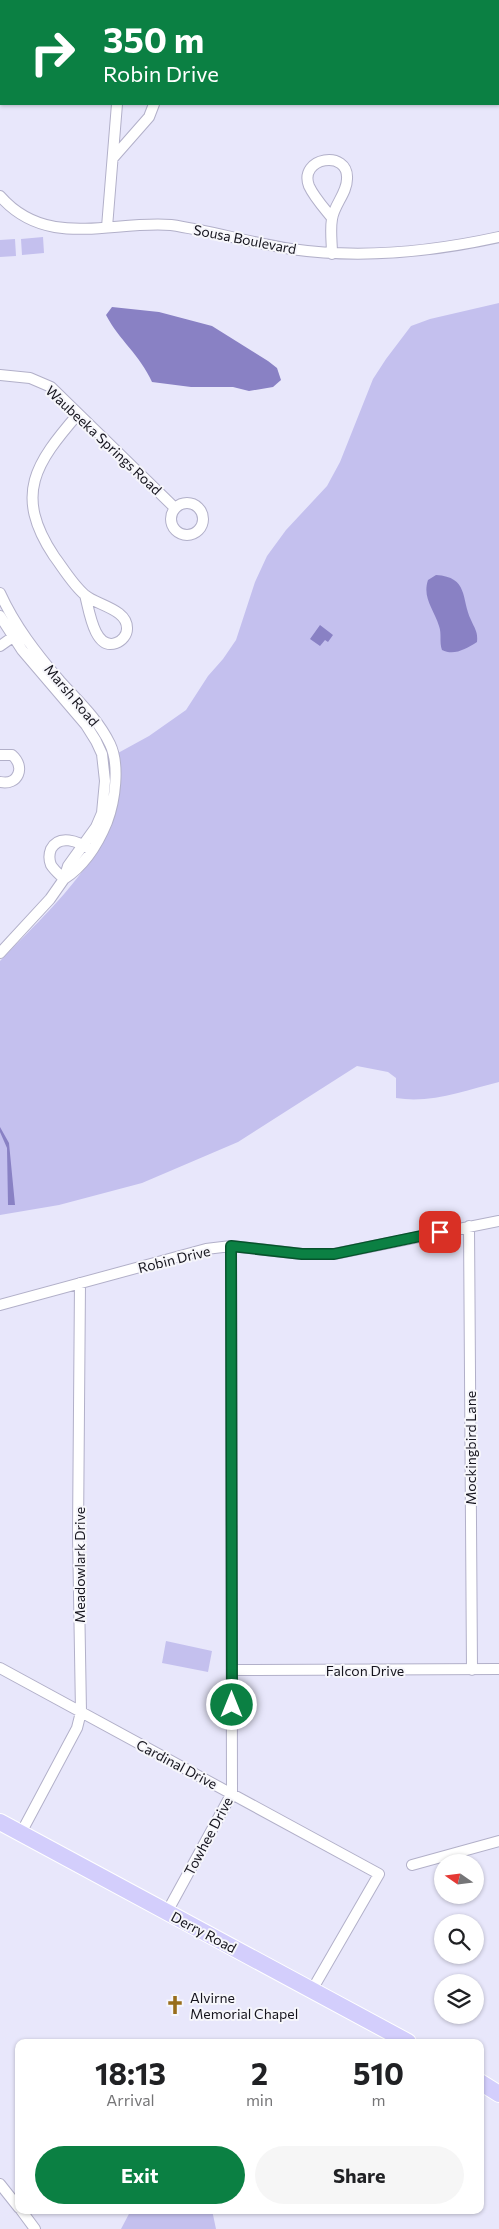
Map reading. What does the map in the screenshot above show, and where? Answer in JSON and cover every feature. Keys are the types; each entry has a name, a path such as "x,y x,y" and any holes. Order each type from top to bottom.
{"main road":[{"name":"Derry Road","path":"0,1822 402,2039"},
{"path":"484,2085 499,2094"}],"street":[{"path":"107,227 117,105"},
{"path":"113,158 149,116 154,105"},
{"path":"332,218 312,191 308,178 309,172 316,162 328,159 340,163 347,179 332,218 332,254"},
{"name":"Sousa Boulevard","path":"0,196 17,212 44,225 76,230 151,223 171,225 290,249 332,254 379,253 461,246 499,237"},
{"name":"Waubeeka Springs Road","path":"0,375 19,376 40,381 50,387 175,508"},
{"path":"78,414 44,457 34,482 34,507 40,533 62,567 85,595 123,617 127,626 124,637 121,640 111,644 101,641 97,637 85,595"},
{"name":"Marsh Road","path":"0,593 16,634"},
{"name":"Marsh Road","path":"0,616 16,634 55,690 86,725 102,754 105,781 102,813 88,848 68,866 64,879 50,899 0,954"},
{"path":"0,646 16,634"},
{"path":"0,755 12,756 18,761 20,768 14,781 0,782"},
{"path":"64,879 50,864 49,855 53,847 62,840 74,841 88,848"},
{"name":"Robin Drive","path":"0,1305 206,1249 231,1246 302,1254 334,1254 499,1221"},
{"name":"Mockingbird Lane","path":"468,1226 472,1670"},
{"name":"Towhee Drive","path":"167,1912 232,1793 231,1246"},
{"name":"Meadowlark Drive","path":"21,1833 77,1728 81,1712 78,1535 80,1283"},
{"name":"Cardinal Drive","path":"0,1668 380,1874 312,1990"},
{"name":"Falcon Drive","path":"232,1670 499,1669"},
{"path":"412,1865 499,1841"},
{"path":"0,2184 15,2203"},
{"path":"24,2214 35,2229"}],"shaded area":[{"path":"43,237 44,253 22,255 21,239"},
{"path":"15,239 16,256 0,257 0,240"},
{"path":"499,303 499,1082 435,1098 396,1098 396,1078 388,1072 357,1066 238,1142 142,1183 59,1205 0,1215 0,961 65,893 85,868 102,841 114,813 120,784 118,753 149,736 186,710 208,676 236,640 255,582 267,556 286,530 327,486 340,462 373,379 411,326 430,319"},
{"path":"112,307 159,312 212,326 277,368 281,380 273,387 249,391 233,387 191,387 152,382 142,364 106,315"},
{"path":"436,575 454,580 459,585 476,631 477,642 460,651 446,652 442,650 440,629 426,592 428,580"},
{"path":"320,625 333,635 328,642 325,640 320,646 310,639"},
{"path":"0,1127 9,1143 15,1205 8,1205 7,1148 0,1132"},
{"path":"166,1641 212,1651 208,1672 162,1663"},
{"path":"129,2214 213,2214 216,2229 121,2229"}],"place":[{"name":"Alvirne Memorial Chapel","path":"175,2005"}],"route":[{"path":"232,1705 231,1246 313,1255 334,1254 440,1232"}]}
